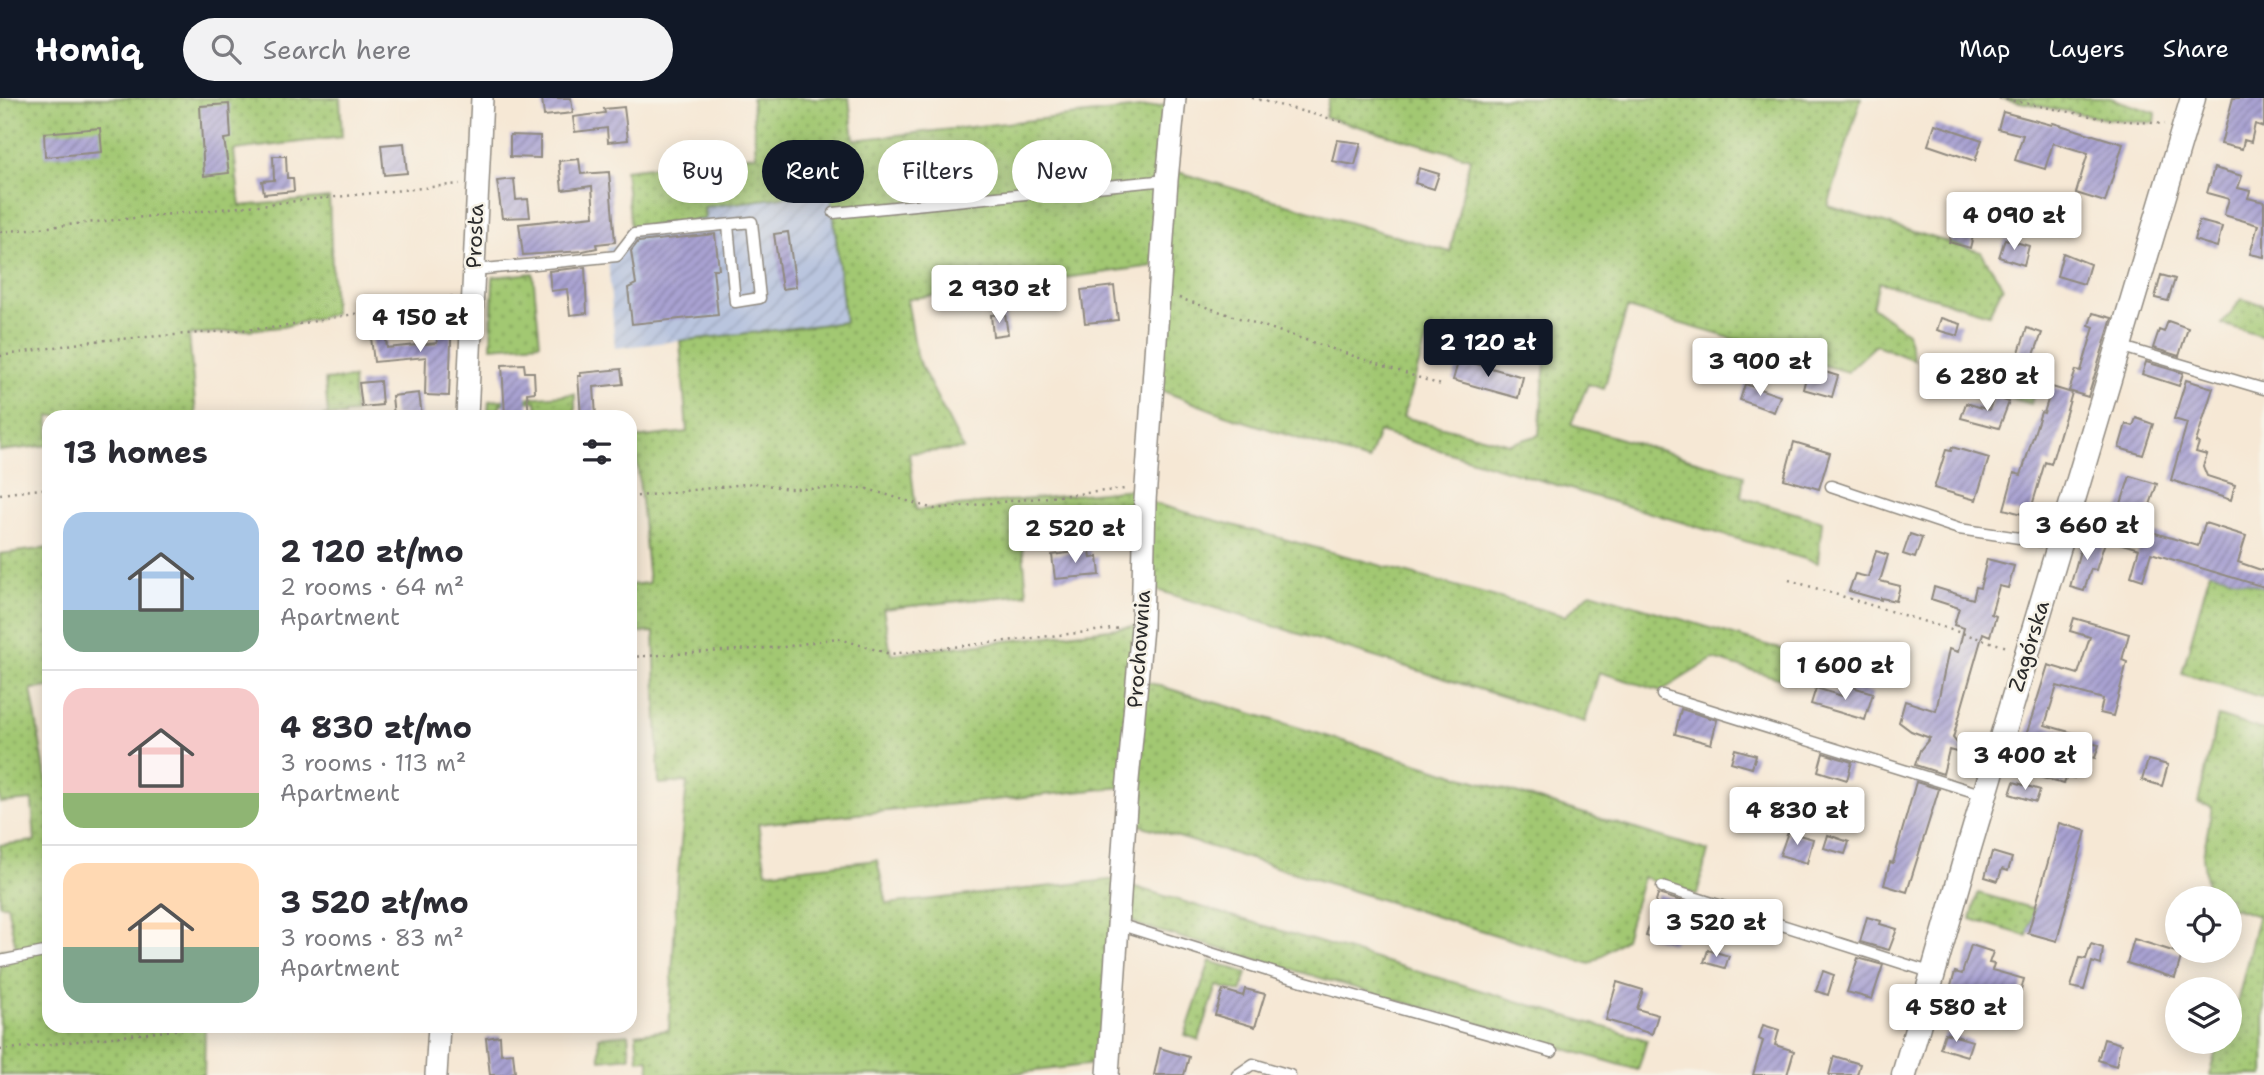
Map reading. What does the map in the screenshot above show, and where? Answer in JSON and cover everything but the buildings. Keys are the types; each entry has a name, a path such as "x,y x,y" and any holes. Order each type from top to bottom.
{"street":[{"name":"Prosta","path":"467,410 482,98"},
{"name":"Prochownia","path":"1108,1075 1128,779 1142,626 1146,488 1175,98"},
{"name":"Zagórska","path":"1904,1075 2193,98"},
{"path":"436,1075 439,1033"}],"lane":[{"path":"834,213 1167,180"},
{"path":"474,270 617,256 634,234 752,222 760,299 735,302 728,225"},
{"path":"2119,346 2264,389"},
{"path":"1831,486 1959,529 2060,544"},
{"path":"1662,695 1985,795"},
{"path":"1662,887 1933,974"},
{"path":"1118,925 1312,984 1552,1052"},
{"path":"0,961 42,952"},
{"path":"1237,1075 1253,1064 1290,1075"}],"path":[{"path":"1252,98 1347,123"},
{"path":"1999,98 2106,119 2174,125"},
{"path":"0,232 478,182"},
{"path":"1159,292 1441,385"},
{"path":"0,356 93,341 282,327 405,303 473,294"},
{"path":"637,497 755,483 789,489 864,488 934,509 1146,488"},
{"path":"0,494 42,489"},
{"path":"1789,580 2028,653"},
{"path":"637,657 785,647 837,638 890,654 1142,626"},
{"path":"0,1050 148,1033"}],"shaded area":[{"path":"748,201 832,203 845,322 615,348 607,247 628,244 627,228 705,219 703,207"}],"green space":[{"path":"0,98 340,98 342,137 234,150 240,206 329,198 334,314 282,327 189,335 195,410 42,410 42,446 0,451"},
{"path":"752,98 849,98 854,140 762,140 762,200 748,201 748,156 756,155"},
{"path":"1329,98 1861,98 1828,206 1981,252 2003,286 1989,314 1879,282 1872,307 1907,332 1914,360 1876,345 1847,372 1627,308 1604,389 1588,384 1571,424 1744,475 1741,497 1822,521 1818,563 1379,432 1368,461 1225,415 1153,387 1168,169 1450,252 1470,158 1325,117","holes":["1430,328 1545,362 1539,435 1510,444 1403,417"]},
{"path":"1999,98 2110,98 2156,113 2155,123 2106,119"},
{"path":"1168,105 1153,266 907,299 917,358 963,449 909,453 916,510 1143,488 1141,502 1090,508 1090,535 1022,540 1027,594 883,609 891,654 1137,626 1123,787 758,824 766,872 877,860 887,904 1118,879 1103,1063 1001,1075 649,1075 649,1059 638,1060 636,1034 669,1030 677,884 687,782 659,784 654,632 637,633 637,584 649,583 637,438 687,432 680,341 845,322 832,203 864,203 864,140 854,140"},
{"path":"658,166 658,203 736,203 704,207 705,219 631,228 625,170"},
{"path":"533,273 540,343 491,347 493,277"},
{"path":"2242,299 2264,305 2264,337 2222,324"},
{"path":"1976,362 2037,380 2031,404 1969,385"},
{"path":"353,378 355,410 328,410 325,380"},
{"path":"575,394 575,410 537,410 536,401 500,404 500,410 488,410 489,401"},
{"path":"1145,501 1565,616 1591,592 1804,656 1795,683 1713,659 1661,691 1599,672 1585,722 1144,586"},
{"path":"42,549 42,688 31,689 42,754 42,1033 205,1033 204,1075 0,1075 0,950 16,948 7,905 0,905 0,845 35,841 32,800 0,803 0,554"},
{"path":"2210,571 2264,587 2264,698 2182,673"},
{"path":"1137,679 1708,851 1697,895 1643,877 1625,939 1590,964 1130,822"},
{"path":"2218,716 2264,730 2264,1075 2209,1075 2215,1054 2242,1054 2242,983 2258,916 2242,911 2242,886 2207,886 2203,856 2212,807 2198,803"},
{"path":"1128,885 1647,1040 1638,1070 1138,925 1126,915"},
{"path":"1978,893 2035,909 2027,936 1971,919"},
{"path":"1210,961 1247,973 1241,992 1217,986 1199,1040 1185,1035"},
{"path":"628,1034 630,1057 600,1060 599,1037"}]}
